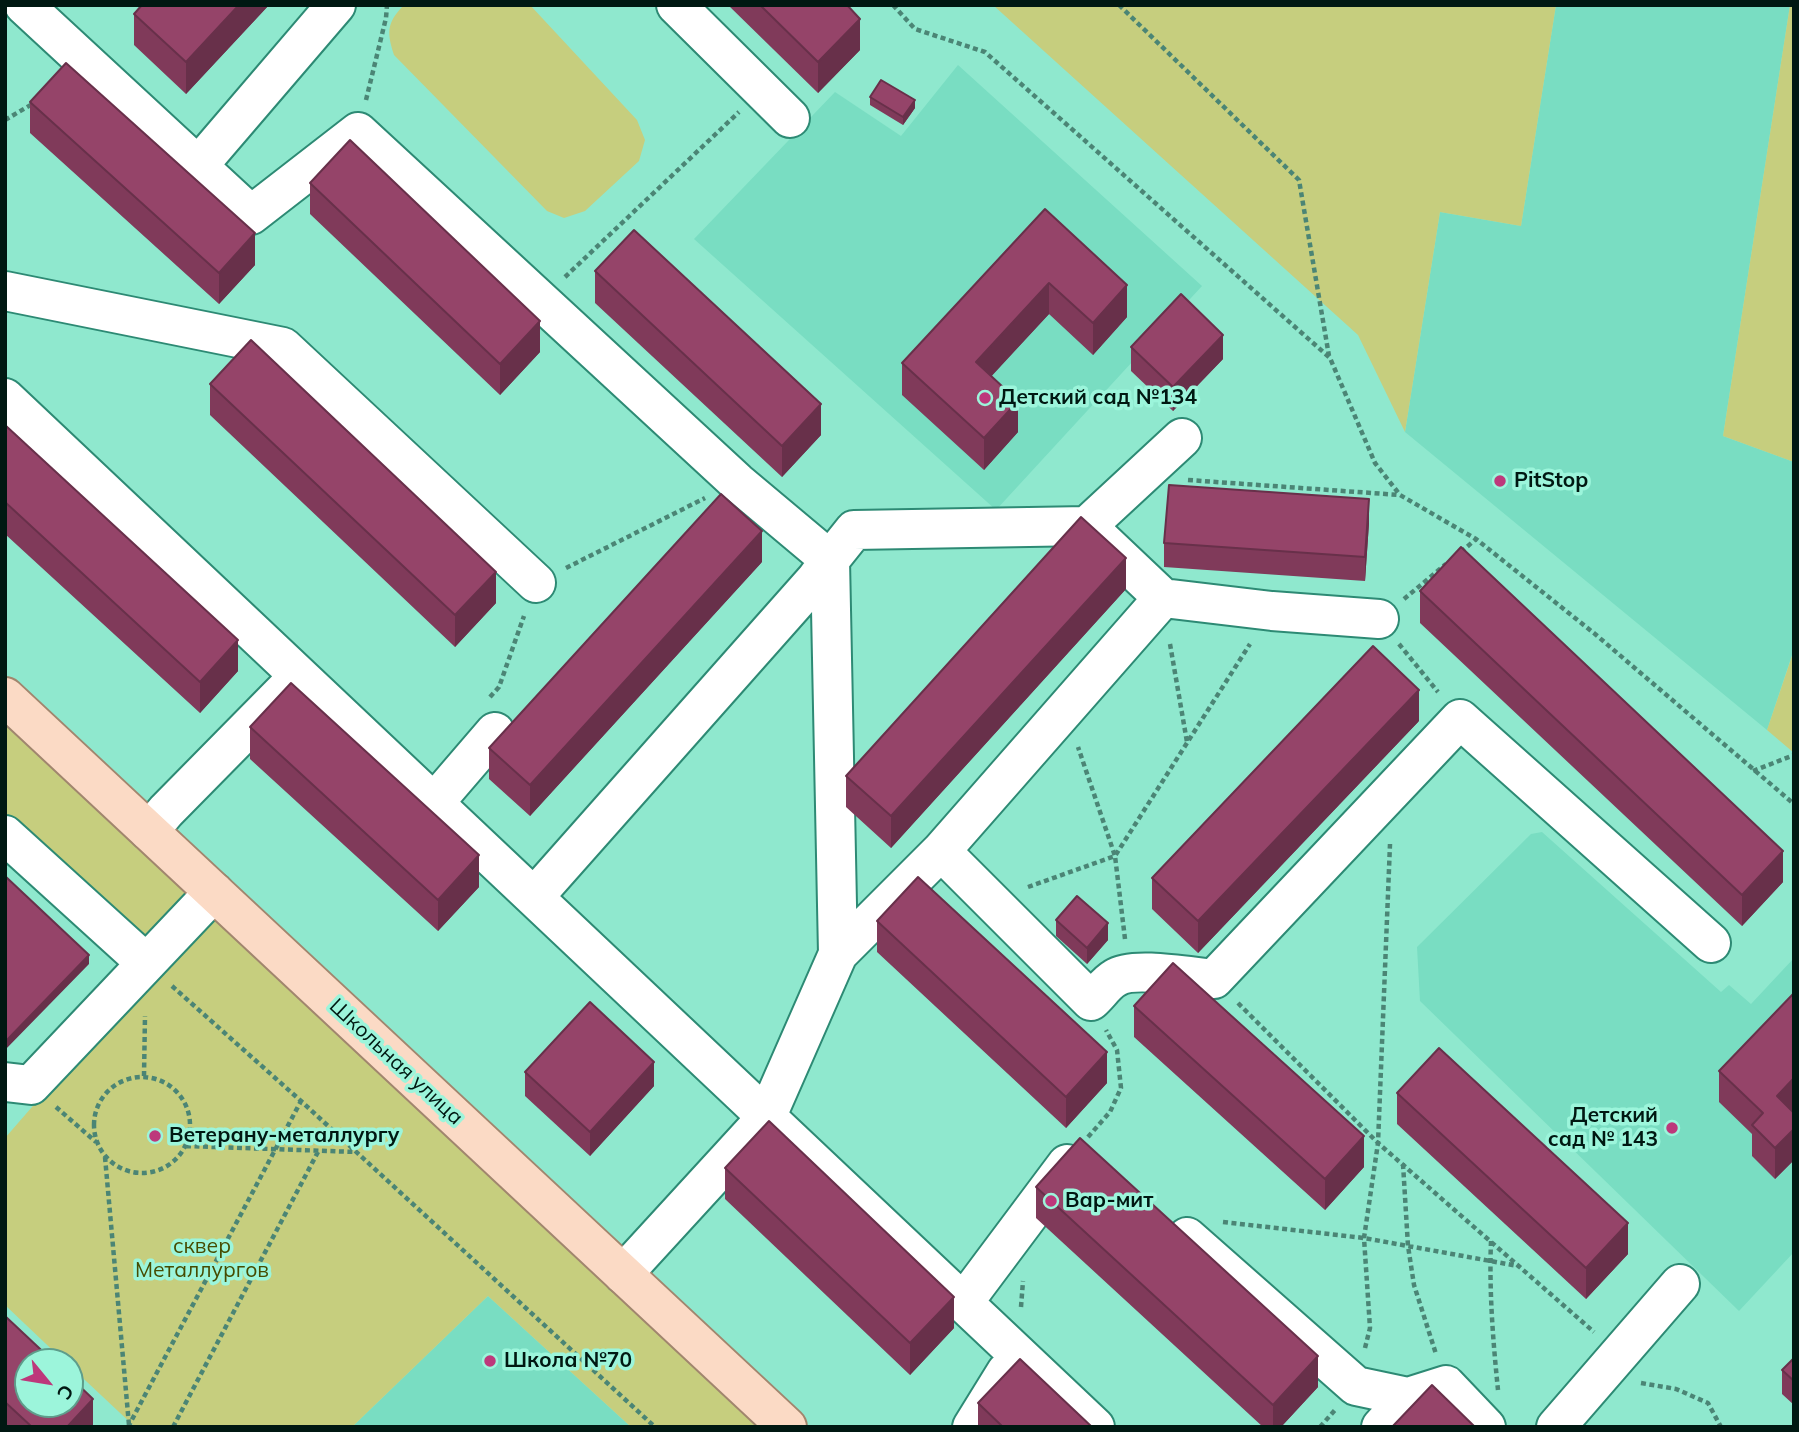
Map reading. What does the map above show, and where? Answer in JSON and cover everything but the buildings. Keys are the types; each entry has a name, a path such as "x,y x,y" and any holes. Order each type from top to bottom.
{"main road":[{"name":"Школьная улица","path":"5,697 787,1427"}],"lane":[{"path":"24,5 251,215 358,132 737,482 830,560 838,954"},
{"path":"198,166 336,5"},
{"path":"676,5 790,118"},
{"path":"5,291 283,347 536,583"},
{"path":"5,398 1094,1427"},
{"path":"534,897 816,579 854,530 1087,526 1182,438"},
{"path":"1087,526 1163,598 1379,620"},
{"path":"623,1274 766,1118 838,954 941,851 1163,598"},
{"path":"149,831 299,676"},
{"path":"434,803 488,719"},
{"path":"941,851 1091,1001 1116,977 1129,974 1143,972 1214,979 1460,719 1711,943"},
{"path":"5,835 146,963"},
{"path":"18,1083 146,963 214,892"},
{"path":"962,1303 1091,1153"},
{"path":"1161,1215 1356,1386 1408,1397 1446,1385 1493,1414"},
{"path":"1556,1427 1680,1284"},
{"path":"972,1427 1017,1354"},
{"path":"1381,1427 1408,1397"}],"path":[{"path":"358,132 387,5"},
{"path":"893,5 915,29 985,52 1329,358"},
{"path":"1119,5 1299,180 1329,358 1375,463 1401,495 1476,539 1595,634 1794,804"},
{"path":"540,300 762,90"},
{"path":"5,120 38,100"},
{"path":"1140,477 1401,495"},
{"path":"488,719 536,583 737,482"},
{"path":"1457,555 1476,539"},
{"path":"1447,563 1379,620 1460,719"},
{"path":"1163,598 1187,743"},
{"path":"990,901 1115,856 1272,611"},
{"path":"1065,710 1115,856 1129,974"},
{"path":"1754,771 1794,755"},
{"path":"1356,1386 1370,1328 1364,1238 1378,1143 1392,791"},
{"path":"146,963 357,1152 655,1427"},
{"path":"1214,979 1378,1143 1519,1266 1609,1364 1708,1403 1721,1427"},
{"path":"1091,1001 1117,1050 1121,1088 1091,1153"},
{"path":"144,1076 160,1079 173,1087 184,1099 190,1114 190,1131 186,1146 176,1159 163,1169 148,1173 131,1172 104,1156 96,1142 93,1126 96,1110 103,1096 114,1085 128,1078 144,1076"},
{"path":"18,1083 96,1142"},
{"path":"130,1426 301,1101"},
{"path":"186,1146 357,1152"},
{"path":"173,1427 319,1150"},
{"path":"104,1156 130,1426"},
{"path":"1403,1163 1408,1247 1414,1285 1446,1385"},
{"path":"1215,1221 1364,1238 1519,1266"},
{"path":"1491,1241 1493,1414"}],"shaded area":[{"path":"1556,5 1790,5 1723,436 1794,462 1794,649 1767,730 1405,432 1440,212 1521,226"},
{"name":"Детский сад №134","path":"958,65 1202,286 996,510 694,239 835,92 901,136"},
{"name":"Детский сад № 143","path":"1542,832 1721,992 1729,985 1751,1004 1794,958 1794,1252 1739,1311 1420,1001 1417,947 1531,834"},
{"name":"Школа №70","path":"488,1296 631,1427 352,1427"}],"green space":[{"path":"404,5 530,5 637,120 645,140 639,161 585,211 564,218 547,211 394,55 390,40 391,23"},
{"path":"993,5 1556,5 1521,226 1440,212 1405,432 1358,335"},
{"path":"1790,5 1794,5 1794,462 1723,436"},
{"path":"1794,650 1794,753 1767,730"},
{"name":"сквер Металлургов","path":"5,725 762,1427 631,1427 488,1296 352,1427 135,1427 84,1379 84,1348 50,1348 5,1305 5,1138 145,977 5,841"}],"place":[{"name":"Детский сад №134","path":"985,398"},
{"name":"PitStop","path":"1500,481"},
{"name":"Детский сад № 143","path":"1672,1128"},
{"name":"Ветерану-металлургу","path":"155,1136"},
{"name":"Вар-мит","path":"1051,1201"},
{"name":"Школа №70","path":"490,1361"}]}
